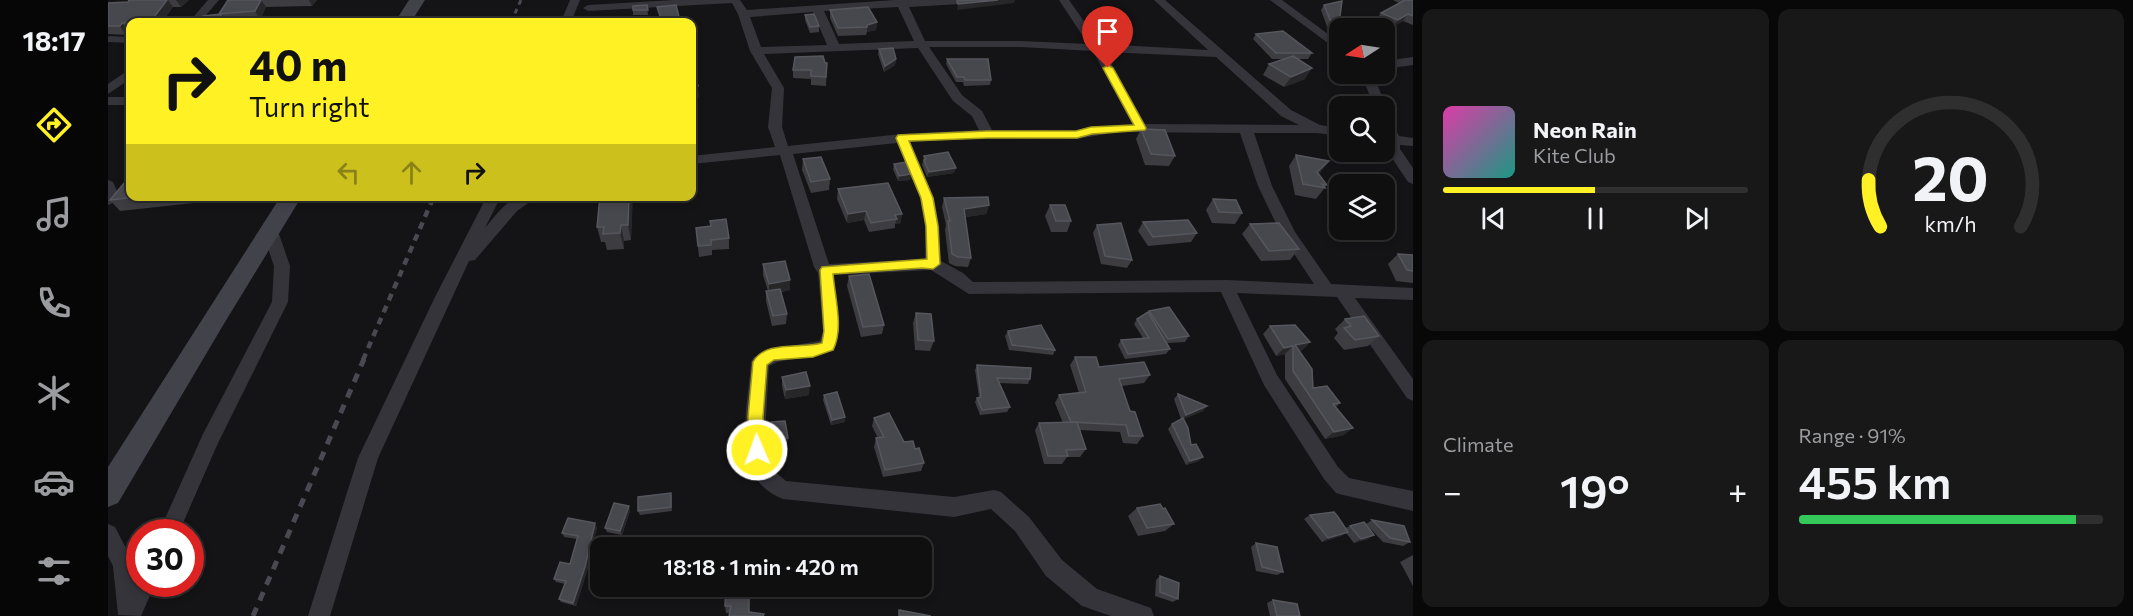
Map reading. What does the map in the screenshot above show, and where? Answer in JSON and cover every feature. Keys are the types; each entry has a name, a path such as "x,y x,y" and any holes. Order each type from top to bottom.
{"street":[{"path":"198,18 214,0"},
{"path":"406,18 417,0"},
{"path":"568,18 575,0"},
{"path":"584,18 589,4 734,0 744,14 756,51 778,88 775,127 784,152 786,152 822,267 826,270 831,331 828,346 813,351 771,354 760,362 756,417 757,467 767,480 783,490 954,507 994,499 1022,524 1054,568 1090,598 1143,616"},
{"path":"744,14 810,5 978,0"},
{"path":"1064,0 1097,48 1141,128"},
{"path":"1159,0 1286,113 1317,129"},
{"path":"1275,0 1329,41"},
{"path":"902,3 921,44 957,98 977,114 987,134"},
{"path":"810,5 834,47"},
{"path":"108,39 126,40"},
{"path":"756,51 921,44 1097,48 1220,54"},
{"path":"1395,63 1413,61"},
{"path":"108,90 126,76"},
{"path":"108,101 126,101"},
{"path":"1245,127 1265,186 1289,234 1413,393"},
{"path":"696,159 902,138 987,134 1077,135 1091,130 1141,128 1245,127 1329,131"},
{"path":"902,138 927,198 932,226 933,264"},
{"path":"1395,140 1413,142"},
{"path":"1395,152 1413,179"},
{"path":"108,184 111,193 108,200"},
{"path":"108,493 289,201"},
{"path":"319,616 368,458 492,201"},
{"path":"456,272 512,207 522,201"},
{"path":"174,519 210,440 280,302 284,283 283,266 277,244 270,231"},
{"path":"826,270 933,264 957,277 969,288 1226,286 1413,294"},
{"path":"1226,286 1270,380 1331,473 1343,486 1413,501"},
{"path":"108,534 123,564 130,615"},
{"path":"130,615 138,597"}],"building":[{"path":"129,0 167,0 153,18 126,18 126,23 120,26 108,26 108,3 128,2"},
{"path":"228,0 261,0 255,11 219,14"},
{"path":"998,0 958,4 957,1"},
{"path":"1405,0 1413,0 1413,16 1408,14 1398,20 1381,13"},
{"path":"1342,1 1340,18 1329,18 1324,5"},
{"path":"647,5 648,10 633,10 633,6"},
{"path":"676,5 679,18 661,18 657,7"},
{"path":"868,7 877,22 867,27 838,28 830,10"},
{"path":"222,14 219,18 201,18"},
{"path":"814,14 819,26 810,27 805,15"},
{"path":"1283,31 1312,53 1276,53 1256,34"},
{"path":"893,48 896,59 885,66 879,49"},
{"path":"823,56 827,63 826,77 811,76 811,70 793,70 795,57"},
{"path":"1293,56 1312,68 1291,77 1269,64"},
{"path":"947,59 988,59 991,80 965,80 964,77 957,77"},
{"path":"1141,129 1165,130 1175,156 1151,154"},
{"path":"948,152 956,168 929,172 924,156"},
{"path":"1296,155 1329,161 1317,172 1327,185 1322,184 1325,188 1303,184"},
{"path":"821,157 830,179 811,182 803,159"},
{"path":"906,162 911,174 899,176 894,164"},
{"path":"125,182 126,182 126,198 110,200"},
{"path":"888,183 902,214 895,215 897,219 871,223 866,211 848,214 838,189"},
{"path":"988,197 989,205 964,209 971,258 952,254 948,221 950,221 944,198"},
{"path":"1213,199 1236,200 1242,213 1219,212"},
{"path":"600,201 629,201 628,225 621,225 620,233 603,234 604,227 597,227"},
{"path":"1050,205 1065,205 1071,221 1056,221"},
{"path":"726,219 729,238 711,240 711,245 698,246 696,228 711,226 710,221"},
{"path":"1188,220 1197,233 1153,237 1143,222"},
{"path":"1121,223 1132,260 1105,256 1097,225"},
{"path":"1279,223 1299,249 1269,251 1250,224"},
{"path":"1398,254 1413,255 1413,271 1407,270"},
{"path":"785,261 790,280 769,284 763,264"},
{"path":"869,274 884,325 863,327 849,276"},
{"path":"780,289 787,314 773,316 766,291"},
{"path":"1169,307 1189,336 1168,339 1149,311"},
{"path":"1148,312 1170,349 1128,354 1121,340 1149,338 1137,319"},
{"path":"916,313 931,314 934,341 918,340"},
{"path":"1364,316 1379,336 1355,340 1344,328 1351,326 1345,319"},
{"path":"1041,325 1055,350 1012,345 1008,331"},
{"path":"1295,325 1310,342 1295,345 1312,369 1313,388 1327,386 1340,403 1333,404 1353,428 1334,432 1293,371 1293,346 1284,348 1270,326"},
{"path":"1075,357 1096,357 1099,367 1144,362 1150,375 1119,379 1130,411 1135,412 1143,436 1129,436 1126,425 1071,422 1059,395 1086,392"},
{"path":"977,365 1031,368 1030,379 997,378 1010,407 982,410 977,398 981,397"},
{"path":"806,372 810,386 786,390 782,377"},
{"path":"837,392 845,417 832,420 824,395"},
{"path":"1178,394 1207,406 1186,415"},
{"path":"889,413 904,442 913,441 915,449 919,448 924,463 885,470 876,438 884,437 874,418"},
{"path":"1183,418 1188,428 1191,445 1196,444 1203,457 1190,461 1172,424"},
{"path":"785,421 788,438 773,439 771,422"},
{"path":"1077,422 1086,449 1066,450 1068,456 1048,456 1039,423"},
{"path":"671,493 671,507 638,511 638,497"},
{"path":"614,503 629,506 620,531 605,528"},
{"path":"1160,504 1163,509 1165,508 1174,524 1147,528 1137,508"},
{"path":"1334,512 1348,532 1328,538 1310,515"},
{"path":"568,518 595,523 585,567 573,603 559,599 566,581 554,579 560,562 570,564 578,536 562,533"},
{"path":"1372,520 1404,526 1410,542 1390,538"},
{"path":"1364,522 1374,535 1361,539 1350,526"},
{"path":"1256,543 1277,547 1283,572 1262,567"},
{"path":"1160,576 1179,583 1178,599 1160,592"},
{"path":"725,597 749,597 749,612 764,614 763,616 729,616 731,606 725,606"},
{"path":"1273,600 1297,604 1300,616 1277,616"},
{"path":"899,610 931,616 899,616"}],"railway":[{"path":"513,18 521,0"},
{"path":"363,360 432,201"},
{"path":"253,616 364,359"}],"route":[{"path":"757,450 756,417 760,362 771,354 813,351 828,346 831,331 826,270 933,264 932,226 927,198 902,138 987,134 1004,136 1077,135 1091,130 1141,128 1108,68"}]}
